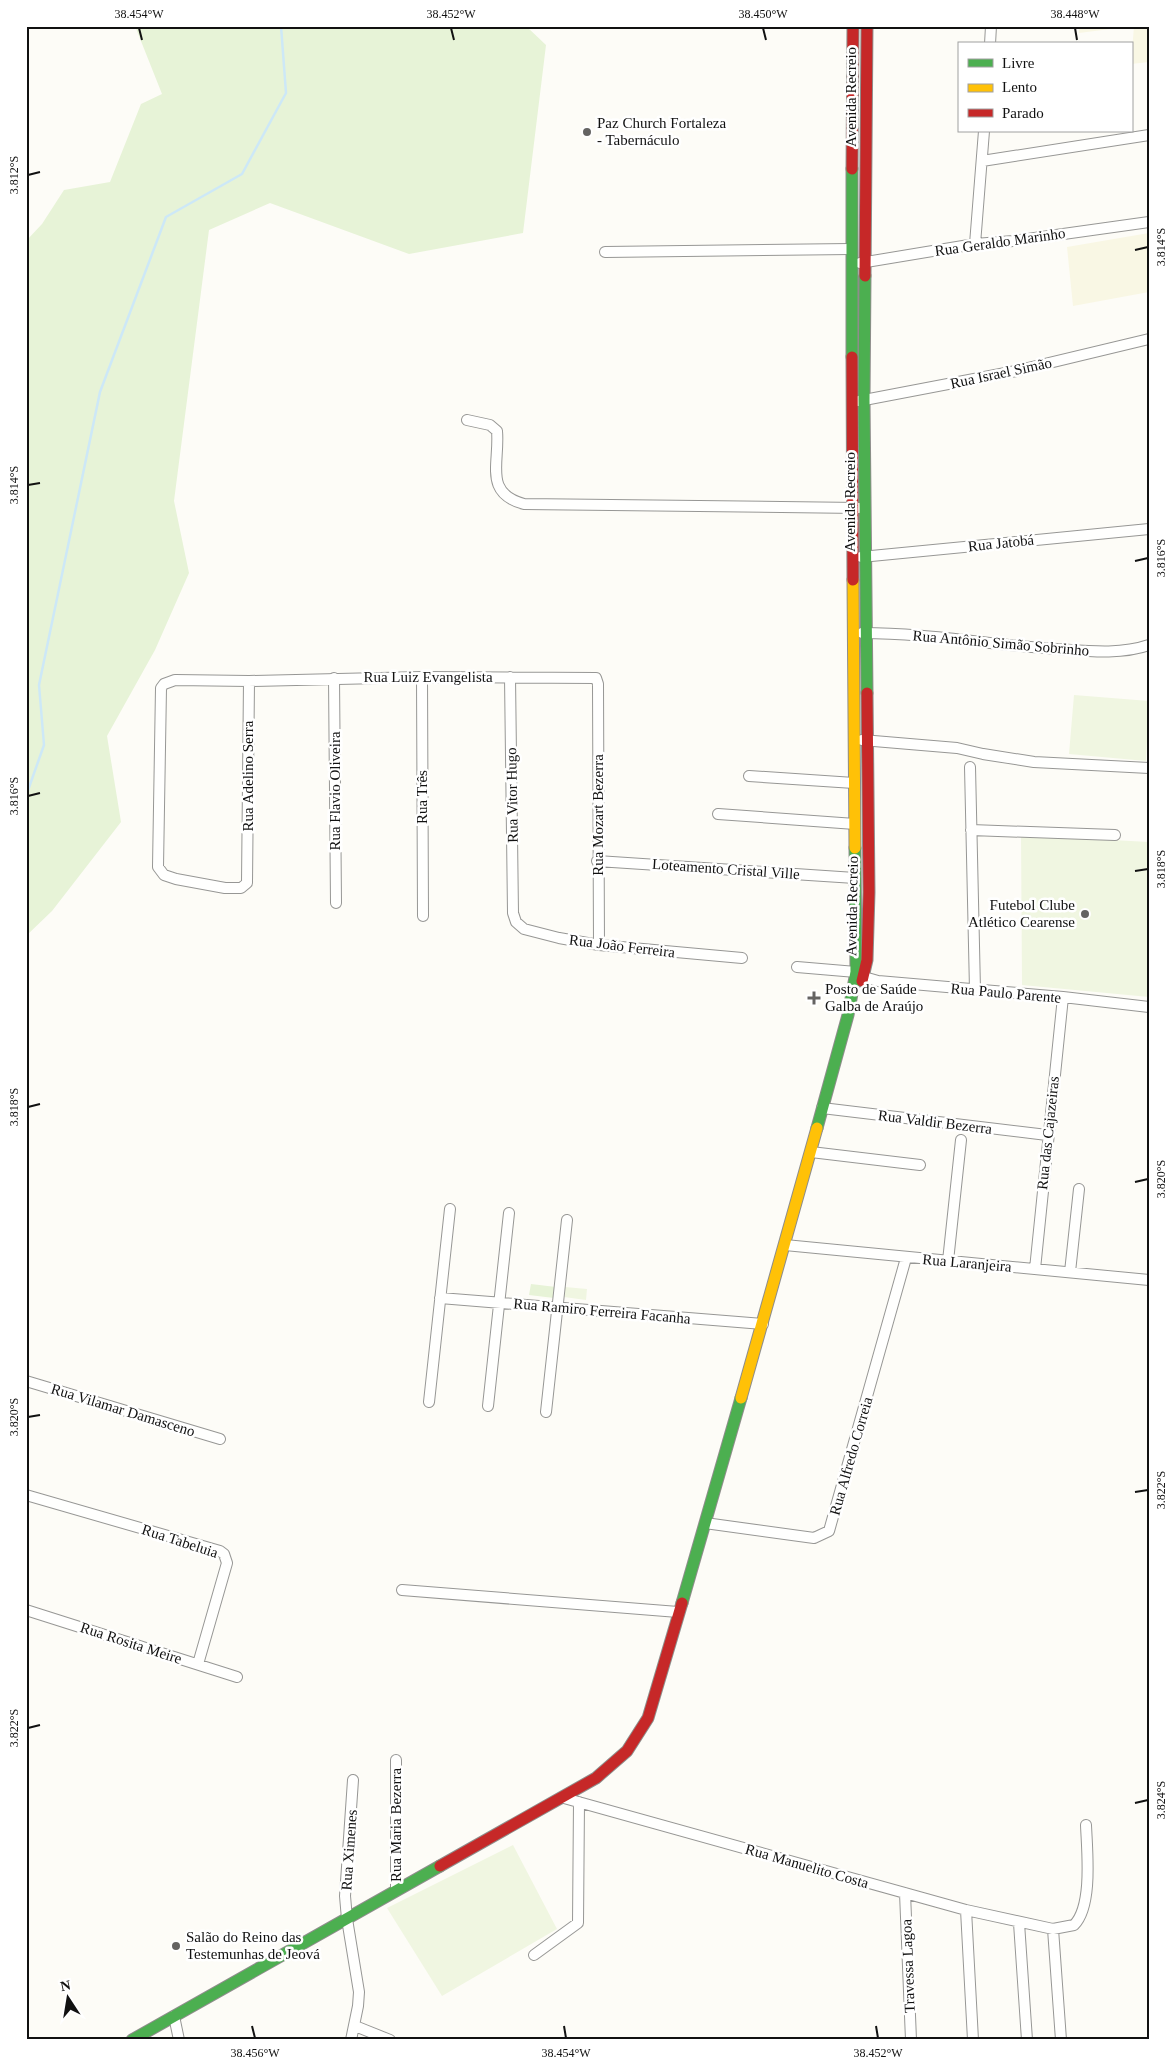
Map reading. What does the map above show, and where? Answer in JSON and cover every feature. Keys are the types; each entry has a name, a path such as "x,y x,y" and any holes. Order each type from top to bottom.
{"main road":[{"name":"Avenida Recreio","path":"853,26 851,264 866,508 866,557 859,634 854,739 855,878 860,974"},
{"name":"Avenida Recreio","path":"860,974 867,960 869,892 866,740 853,558 852,509 864,262 866,26"},
{"path":"853,100 866,100"},
{"path":"132,2040 564,1798 600,1775 627,1750 640,1733 648,1718 763,1324 860,974"}],"street":[{"path":"990,42 991,26"},
{"path":"975,244 984,132"},
{"path":"982,161 1149,135"},
{"name":"Rua Geraldo Marinho","path":"851,264 975,244 1012,242 1149,222"},
{"path":"605,252 851,249"},
{"name":"Rua Israel Simão","path":"858,401 1016,371 1149,339"},
{"path":"467,420 490,425 497,431 496,482 504,495 524,504 866,508"},
{"name":"Rua Jatobá","path":"853,558 1149,529"},
{"name":"Rua Antônio Simão Sobrinho","path":"859,634 931,636 1037,648 1093,651 1122,650 1149,645"},
{"name":"Rua Três","path":"422,677 423,916"},
{"name":"Rua Vitor Hugo","path":"510,677 513,913"},
{"name":"Rua Luiz Evangelista","path":"248,876 245,886 224,888 176,879 164,875 158,867 161,688 164,684 175,680 251,681 334,678 594,677 598,684"},
{"name":"Rua Flavio Oliveira","path":"334,678 336,903"},
{"name":"Rua Adelino Serra","path":"248,876 251,681"},
{"name":"Rua Mozart Bezerra","path":"598,684 597,861 599,945"},
{"path":"854,739 958,748 1026,761 1149,768"},
{"path":"970,766 975,990"},
{"path":"749,776 854,783"},
{"path":"718,814 855,824"},
{"path":"971,830 1115,835"},
{"name":"Loteamento Cristal Ville","path":"597,861 855,878"},
{"name":"Rua João Ferreira","path":"513,913 516,922 524,929 599,945 742,958"},
{"path":"796,967 860,974"},
{"name":"Rua Paulo Parente","path":"860,974 878,981 1063,997 1149,1007"},
{"name":"Rua das Cajazeiras","path":"1034,1269 1063,997"},
{"name":"Rua Valdir Bezerra","path":"822,1108 1047,1135"},
{"path":"948,1262 961,1140"},
{"path":"811,1152 920,1165"},
{"path":"1070,1272 1079,1189"},
{"path":"428,1402 450,1209"},
{"path":"488,1406 509,1213"},
{"path":"546,1412 567,1220"},
{"name":"Rua Laranjeira","path":"785,1245 1149,1280"},
{"name":"Rua Alfredo Correia","path":"705,1523 814,1538 829,1531 906,1258"},
{"name":"Rua Ramiro Ferreira Facanha","path":"440,1298 763,1324"},
{"name":"Rua Vilamar Damasceno","path":"26,1381 220,1440"},
{"name":"Rua Tabeluia","path":"26,1495 220,1551 224,1554 227,1563 198,1664"},
{"path":"402,1590 678,1612"},
{"name":"Rua Rosita Meire","path":"26,1610 237,1677"},
{"name":"Rua Maria Bezerra","path":"396,1760 394,1853 396,1891"},
{"name":"Rua Ximenes","path":"351,2040 355,2026 359,1992 347,1919 345,1889 353,1780"},
{"name":"Rua Manuelito Costa","path":"564,1798 966,1910 1018,1923 1053,1929"},
{"path":"534,1955 578,1923 580,1802"},
{"path":"1061,2040 1053,1929 1074,1925 1082,1912 1086,1893 1086,1825"},
{"name":"Travessa Lagoa","path":"905,1893 911,2040"},
{"path":"966,1910 973,2040"},
{"path":"1018,1923 1027,2040"},
{"path":"174,2016 179,2040"},
{"path":"355,2026 390,2040"}],"shaded area":[{"path":"1079,26 1134,26 1079,33"},
{"path":"1134,26 1149,26 1149,62 1132,64"},
{"path":"1149,233 1149,292 1073,306 1067,247"}],"green space":[{"path":"135,26 526,26 546,45 523,233 409,254 270,203 209,230 174,501 189,573 155,650 107,736 121,822 52,911 26,936 26,241 42,224 64,190 110,182 141,104 162,94"},
{"path":"1074,695 1149,701 1146,761 1069,754"},
{"name":"Futebol Clube Atlético Cearense","path":"1021,835 1149,842 1149,997 1022,985"},
{"path":"531,1284 556,1287 554,1298 529,1295"},
{"path":"565,1287 587,1289 586,1300 564,1297"},
{"path":"513,1845 557,1929 442,1996 387,1908"}],"waterway":[{"path":"26,796 44,745 39,685 100,392 166,217 242,174 286,93 281,26"}],"traffic: fast":[{"path":"852,169 852,357"},
{"path":"865,276 864,400 867,693"},
{"path":"817,1128 848,1015 856,972 855,848"},
{"path":"682,1603 741,1398"},
{"path":"132,2040 440,1866"}],"traffic: slow":[{"path":"853,580 855,848"},
{"path":"741,1398 817,1128"}],"traffic: jam":[{"path":"852,169 853,26"},
{"path":"865,276 867,26"},
{"path":"852,357 853,580"},
{"path":"862,981 867,960 869,892 867,693"},
{"path":"440,1866 596,1778 627,1751 648,1718 682,1603"}],"place":[{"name":"Paz Church Fortaleza - Tabernáculo","path":"587,132"},
{"name":"Futebol Clube Atlético Cearense","path":"1085,914"},
{"name":"Posto de Saúde Galba de Araújo","path":"814,998"},
{"name":"Salão do Reino das Testemunhas de Jeová","path":"176,1946"}]}
